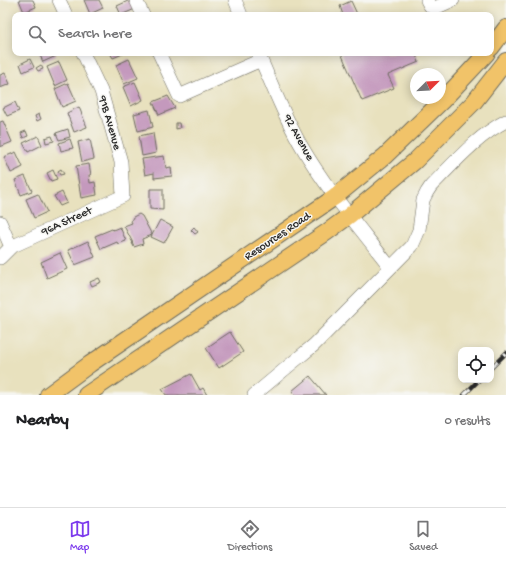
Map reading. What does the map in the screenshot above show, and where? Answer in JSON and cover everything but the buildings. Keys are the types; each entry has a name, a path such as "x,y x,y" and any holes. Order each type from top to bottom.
{"main road":[{"path":"494,44 506,28"},
{"name":"Resources Road","path":"48,395 97,359 335,197 385,156 442,101 483,56"},
{"name":"Resources Road","path":"86,395 350,215 420,156 474,102 506,61"}],"street":[{"path":"59,0 65,12"},
{"path":"136,0 142,12"},
{"path":"235,0 240,12"},
{"path":"427,0 433,8 453,0"},
{"name":"91B Avenue","path":"84,56 101,91 121,162 123,196"},
{"path":"160,56 179,96 260,56"},
{"name":"92 Avenue","path":"260,56 301,146 335,197 390,268"},
{"path":"254,395 314,345 412,246 419,230 423,200 431,186 472,145 497,125 506,121"},
{"name":"96A Street","path":"11,247 123,196"},
{"path":"0,222 11,247 0,258"}],"railway":[{"path":"494,365 506,353"},
{"path":"464,395 476,383"}]}
